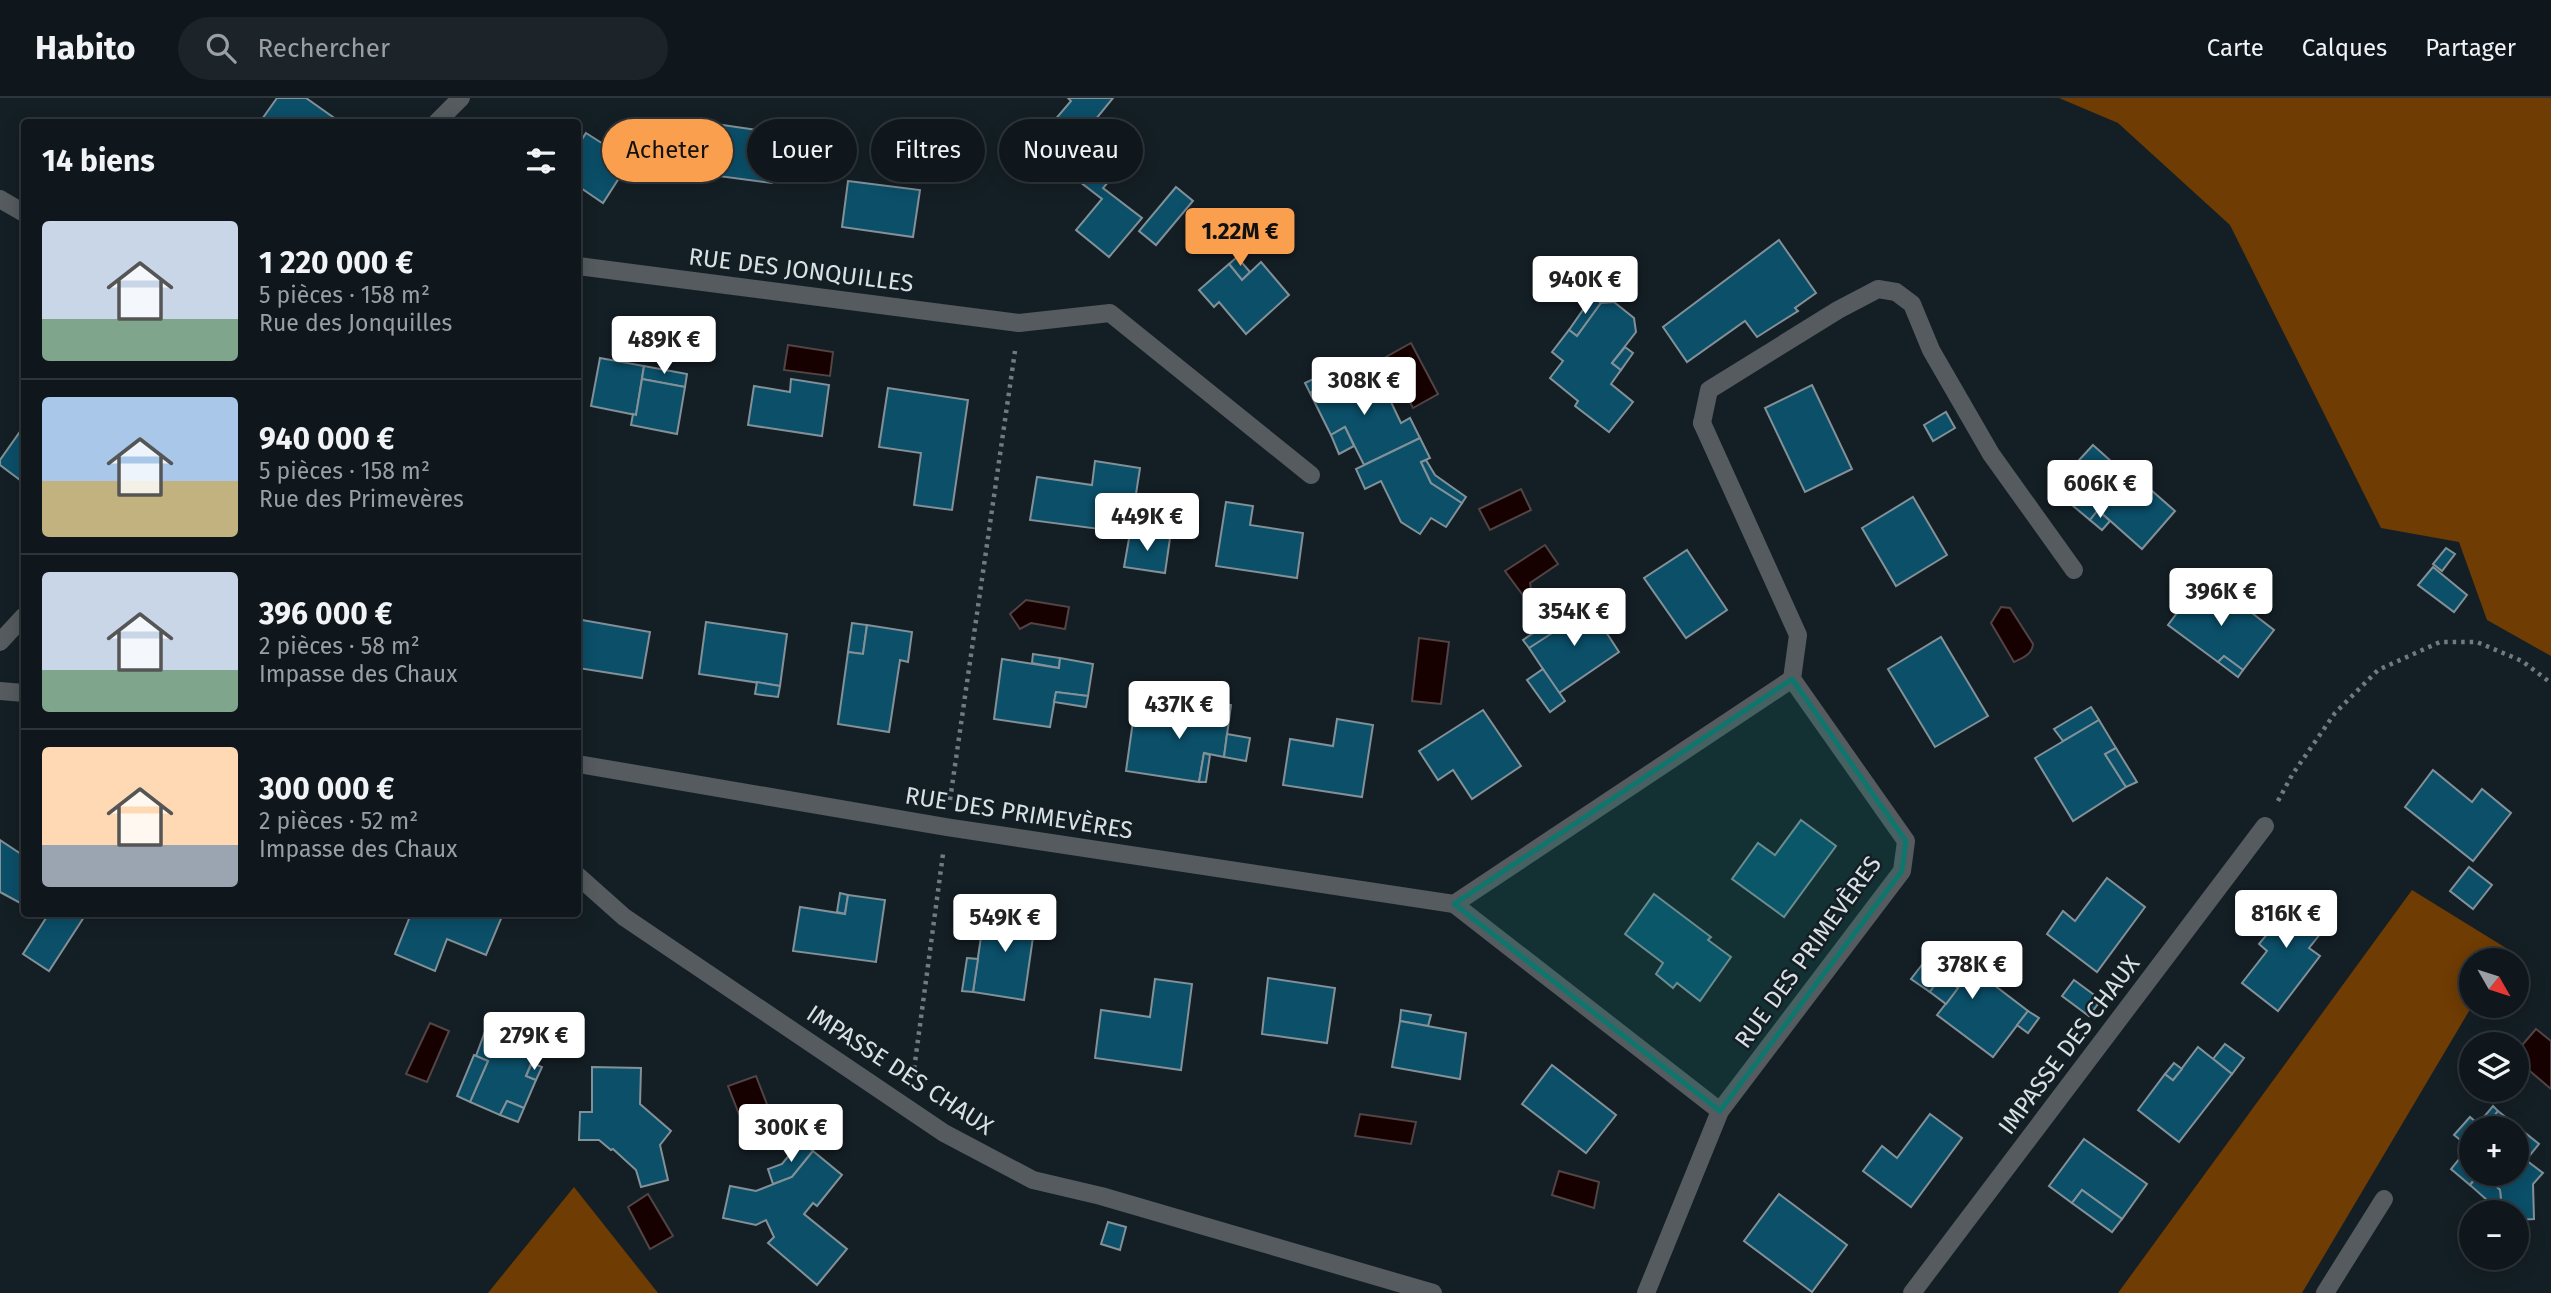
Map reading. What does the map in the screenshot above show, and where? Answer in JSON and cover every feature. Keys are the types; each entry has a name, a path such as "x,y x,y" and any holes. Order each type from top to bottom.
{"street":[{"path":"439,119 455,99"},
{"path":"0,199 21,211"},
{"name":"RUE DES JONQUILLES","path":"581,266 1019,323 1110,313 1311,475"},
{"path":"1454,904 1792,679 1798,635 1702,422 1709,390 1838,310 1878,289 1896,292 1912,304 1931,350 1991,454 2074,570"},
{"path":"0,642 21,619"},
{"name":"RUE DES PRIMEVÈRES","path":"1646,1293 1720,1111 1902,871 1906,841 1792,679"},
{"path":"0,691 21,693"},
{"name":"RUE DES PRIMEVÈRES","path":"581,765 947,827 1454,904 1720,1111"},
{"name":"IMPASSE DES CHAUX","path":"1912,1293 2265,826"},
{"name":"IMPASSE DES CHAUX","path":"581,880 624,917 943,1133 1033,1180 1101,1196 1433,1293"},
{"path":"2325,1293 2384,1199"}],"path":[{"path":"908,1109 1019,323"},
{"path":"2265,826 2292,775 2335,713 2378,670 2440,642 2477,642 2522,661 2551,683"}],"highlighted area":[{"path":"1792,679 1906,841 1902,871 1720,1111 1454,904"}],"shaded area":[{"path":"2059,98 2551,98 2551,656 2487,620 2459,542 2381,528 2230,225 2118,123"},
{"path":"1411,343 1438,394 1413,408 1392,368 1386,371 1381,362"},
{"path":"788,345 833,352 830,376 784,370"},
{"path":"1521,489 1531,510 1490,530 1479,509"},
{"path":"1545,545 1558,564 1530,583 1531,589 1522,594 1505,571"},
{"path":"1026,600 1069,607 1065,629 1031,623 1020,629 1010,614"},
{"path":"2001,607 2010,608 2033,644 2029,653 2014,662 1991,623"},
{"path":"1419,638 1449,642 1441,704 1412,701"},
{"path":"2412,890 2506,948 2459,948 2459,1018 2465,1018 2302,1293 2118,1293"},
{"path":"430,1023 449,1031 427,1082 406,1074"},
{"path":"2536,1029 2551,1041 2551,1089 2529,1070 2529,1037"},
{"path":"756,1076 777,1130 772,1133 771,1141 765,1145 756,1139 750,1142 728,1086"},
{"path":"1360,1114 1416,1122 1411,1144 1355,1136"},
{"path":"1559,1171 1599,1182 1594,1208 1552,1195"},
{"path":"574,1187 658,1293 488,1293 496,1283"},
{"path":"648,1194 673,1236 650,1249 628,1207"}],"building":[{"path":"277,98 306,98 336,119 262,119"},
{"path":"1068,98 1113,98 1096,119 1056,119 1071,101"},
{"path":"733,126 747,129 747,180 733,178"},
{"path":"586,133 602,143 602,182 616,182 603,203 581,188 581,141"},
{"path":"848,182 920,190 913,237 842,227"},
{"path":"1080,182 1108,182 1103,188 1142,218 1109,257 1076,230 1102,199"},
{"path":"1176,187 1193,201 1156,245 1139,231"},
{"path":"1779,240 1816,293 1795,308 1798,311 1757,337 1745,321 1687,362 1663,327"},
{"path":"1237,257 1250,272 1242,280 1229,264"},
{"path":"1261,262 1289,295 1246,334 1219,302 1214,307 1199,290 1229,264 1242,280"},
{"path":"1592,297 1601,303 1577,336 1569,330"},
{"path":"1614,302 1634,318 1636,332 1612,363 1621,370 1611,384 1633,402 1609,432 1575,406 1578,401 1550,378 1563,361 1552,352 1569,330 1577,336 1601,303"},
{"path":"1625,347 1633,353 1621,370 1612,363"},
{"path":"600,358 644,366 636,415 591,406"},
{"path":"1351,361 1356,371 1310,393 1305,383"},
{"path":"644,366 687,374 685,387 642,379"},
{"path":"1356,371 1364,391 1382,383 1401,423 1410,418 1420,438 1364,465 1345,427 1331,435 1310,393"},
{"path":"642,379 685,387 677,434 631,425 633,414 636,415"},
{"path":"791,379 829,385 822,436 748,425 754,386 790,392"},
{"path":"1812,385 1852,469 1805,492 1765,408"},
{"path":"888,388 968,400 952,510 914,505 921,453 879,447"},
{"path":"1946,412 1955,428 1933,441 1924,425"},
{"path":"1345,427 1354,446 1339,454 1331,435"},
{"path":"21,430 21,481 0,465 0,460"},
{"path":"1420,438 1430,458 1421,462 1431,483 1462,503 1446,527 1431,518 1420,534 1401,522 1381,481 1365,489 1356,469"},
{"path":"2093,445 2122,471 2115,479 2133,495 2143,483 2175,511 2142,549 2098,510 2090,520 2072,505 2077,499 2058,483"},
{"path":"1426,460 1435,475 1466,497 1462,503 1431,483 1421,462"},
{"path":"1095,461 1140,468 1130,533 1030,520 1037,477 1092,485"},
{"path":"1913,497 1947,555 1896,586 1862,528"},
{"path":"1226,502 1253,506 1250,525 1303,533 1297,578 1216,566"},
{"path":"2098,510 2110,521 2102,530 2090,520"},
{"path":"1130,533 1170,538 1165,573 1124,567"},
{"path":"2446,548 2455,554 2442,571 2433,564"},
{"path":"1687,550 1727,610 1686,638 1644,578"},
{"path":"2433,567 2467,595 2454,612 2418,585"},
{"path":"2198,585 2232,611 2239,603 2274,630 2243,670 2224,656 2218,662 2168,625"},
{"path":"1584,598 1619,652 1559,693 1529,648 1572,620 1566,611"},
{"path":"1566,611 1572,620 1529,648 1523,640"},
{"path":"582,620 650,632 642,678 581,668"},
{"path":"706,622 787,634 780,686 699,674"},
{"path":"852,623 867,625 863,654 848,652"},
{"path":"867,625 912,632 908,662 900,660 889,732 838,724 848,652 863,654"},
{"path":"1941,637 1988,716 1935,747 1888,669"},
{"path":"1033,654 1060,658 1059,668 1032,663"},
{"path":"2224,656 2243,670 2238,677 2218,662"},
{"path":"1060,658 1093,664 1088,696 1056,692 1050,727 994,719 1002,659 1059,668"},
{"path":"1543,669 1565,701 1550,712 1527,680"},
{"path":"757,682 780,686 778,697 755,694"},
{"path":"1056,692 1088,696 1086,707 1054,702"},
{"path":"1183,699 1231,705 1224,757 1204,753 1199,782 1126,771 1134,714 1179,721"},
{"path":"2091,707 2099,720 2063,741 2054,729"},
{"path":"1483,710 1521,766 1472,799 1453,770 1438,780 1419,751"},
{"path":"1337,719 1373,725 1362,797 1283,785 1290,739 1333,746"},
{"path":"2099,720 2116,748 2105,754 2126,787 2073,821 2035,758"},
{"path":"1227,734 1250,738 1246,761 1224,757"},
{"path":"2116,748 2137,782 2126,787 2105,754"},
{"path":"1204,753 1210,755 1206,782 1199,782"},
{"path":"2433,770 2472,802 2482,789 2511,813 2473,861 2405,807"},
{"path":"1801,820 1836,846 1784,917 1732,879 1758,843 1775,855"},
{"path":"0,840 21,854 21,903 0,892"},
{"path":"2469,867 2492,885 2473,909 2450,891"},
{"path":"2107,878 2145,907 2097,972 2047,934 2063,911 2075,921"},
{"path":"840,893 848,895 845,914 837,912"},
{"path":"1654,894 1711,937 1708,940 1731,957 1700,1001 1677,983 1673,988 1656,974 1663,963 1625,934"},
{"path":"848,895 885,900 876,962 793,951 800,907 845,914"},
{"path":"2269,900 2284,912 2293,902 2304,911 2312,901 2333,918 2309,948 2320,956 2278,1011 2242,983 2267,951 2259,944 2268,933 2253,920"},
{"path":"985,909 1036,916 1024,1000 973,992"},
{"path":"84,917 49,971 23,954 46,918"},
{"path":"410,917 502,917 486,955 447,939 435,971 395,954"},
{"path":"1939,943 2028,1011 1993,1057 1937,1015 1958,988 1941,976 1930,992 1911,979"},
{"path":"967,958 978,959 973,992 962,991"},
{"path":"1941,976 1958,988 1946,1004 1930,992"},
{"path":"1268,978 1335,988 1327,1043 1262,1034"},
{"path":"1155,979 1192,984 1181,1070 1095,1058 1101,1010 1150,1017"},
{"path":"2074,980 2101,1000 2089,1016 2062,996"},
{"path":"1401,1010 1431,1015 1428,1026 1400,1021"},
{"path":"2028,1011 2039,1018 2028,1033 2017,1025"},
{"path":"491,1015 542,1036 526,1076 536,1080 524,1108 507,1101 500,1115 470,1102 488,1061 476,1056"},
{"path":"1400,1021 1466,1033 1460,1079 1392,1067"},
{"path":"2225,1044 2244,1058 2232,1074 2213,1059"},
{"path":"2198,1047 2232,1074 2179,1142 2138,1110 2165,1074 2173,1080"},
{"path":"474,1055 488,1061 470,1102 457,1096"},
{"path":"532,1063 542,1067 536,1080 526,1076"},
{"path":"2174,1063 2182,1069 2173,1080 2165,1074"},
{"path":"1552,1065 1616,1115 1586,1153 1522,1104"},
{"path":"592,1067 641,1068 640,1104 671,1131 660,1145 668,1180 641,1187 636,1170 613,1149 599,1140 579,1140 580,1112 592,1112"},
{"path":"507,1101 524,1108 518,1122 500,1115"},
{"path":"2493,1106 2498,1111 2494,1116 2485,1116"},
{"path":"1930,1114 1962,1138 1911,1207 1863,1171 1882,1146 1897,1158"},
{"path":"2529,1136 2539,1144 2529,1156"},
{"path":"2084,1139 2147,1184 2122,1219 2082,1190 2072,1203 2049,1186"},
{"path":"801,1141 813,1151 792,1177 773,1184 768,1169 782,1164"},
{"path":"813,1151 842,1175 817,1206 813,1203 804,1214 847,1249 817,1285 768,1243 774,1237 766,1220 756,1225 723,1218 730,1186 756,1191 792,1177"},
{"path":"2459,1159 2459,1176 2451,1169"},
{"path":"2529,1162 2543,1173 2533,1184 2534,1219 2529,1219 2529,1200 2501,1200 2500,1190 2496,1186 2529,1186"},
{"path":"2471,1186 2496,1186 2500,1190 2501,1200 2487,1200"},
{"path":"2082,1190 2122,1219 2112,1232 2072,1203"},
{"path":"1779,1194 1847,1245 1812,1292 1744,1241"},
{"path":"1108,1222 1126,1227 1120,1250 1101,1244"}]}
